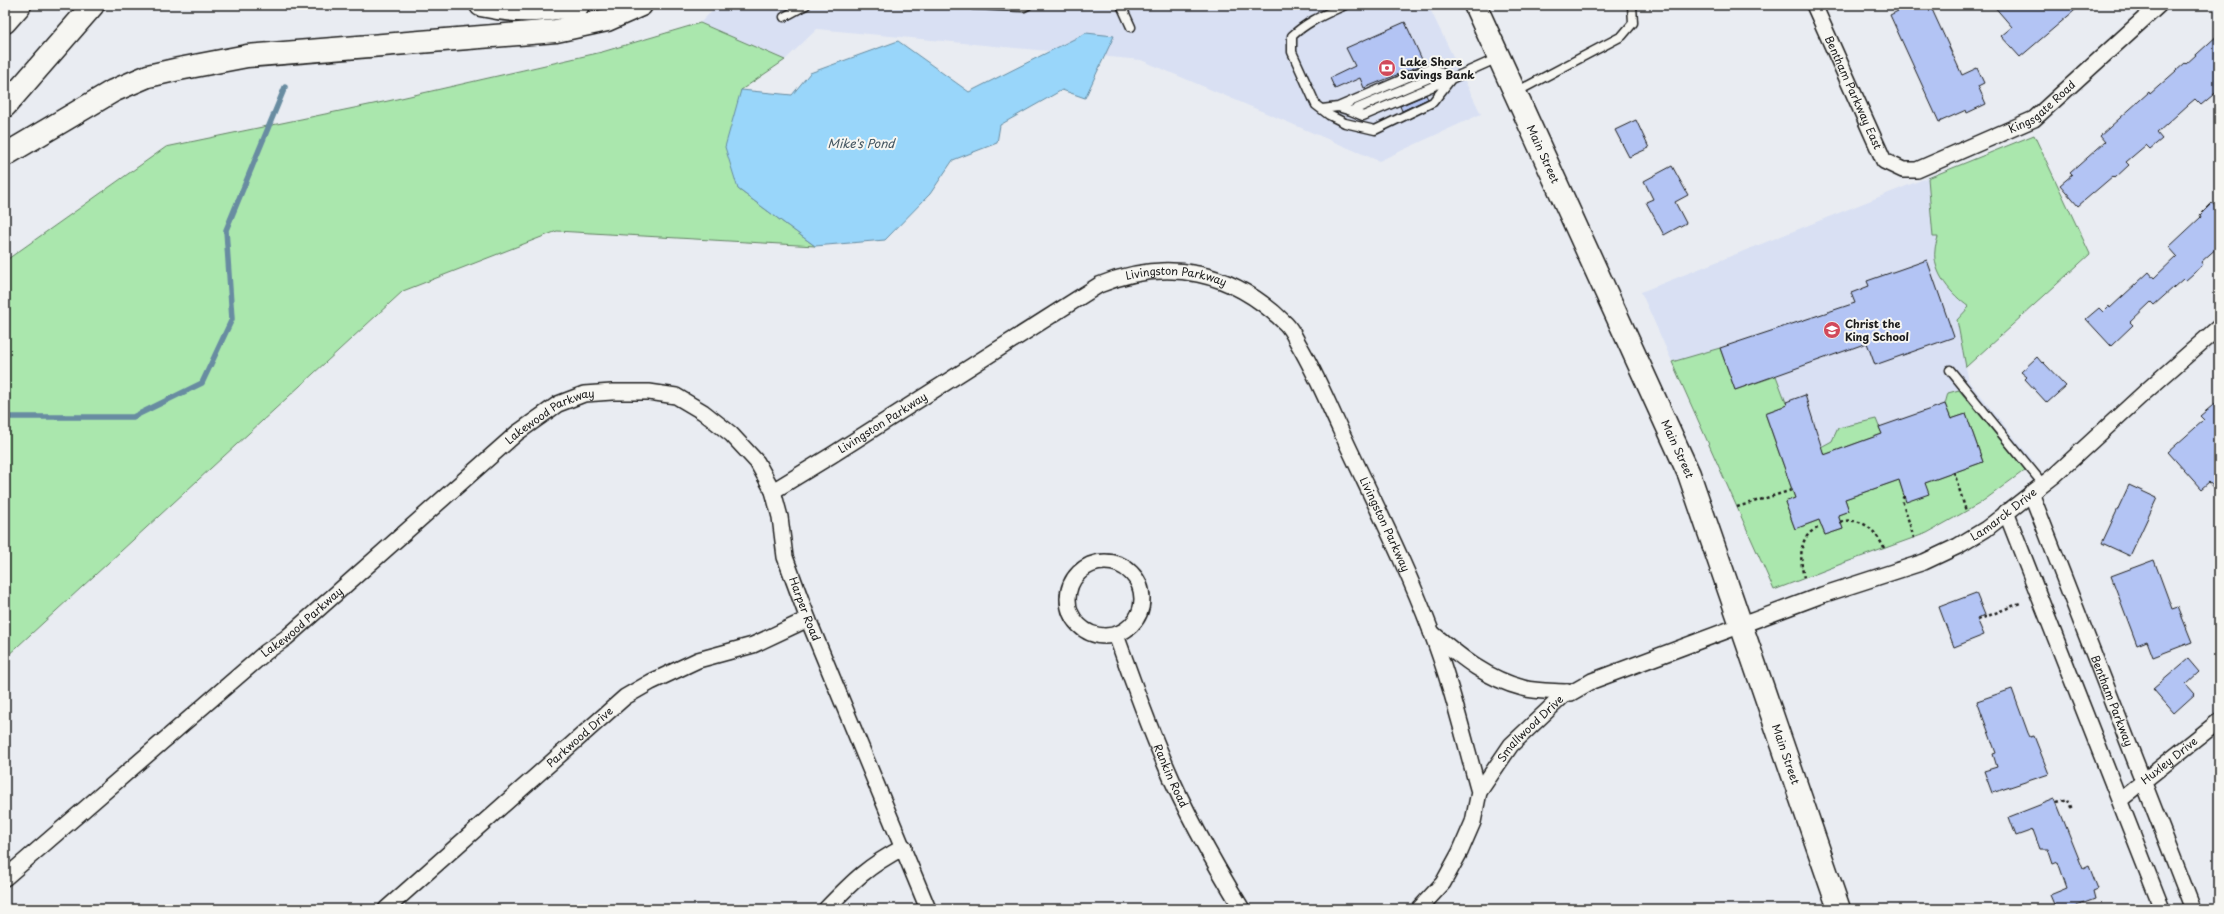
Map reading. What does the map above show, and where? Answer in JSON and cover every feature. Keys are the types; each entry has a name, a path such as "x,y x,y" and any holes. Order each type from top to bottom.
{"main road":[{"path":"5,22 20,5"},
{"path":"5,106 93,5"},
{"path":"480,5 507,11 546,11 578,5"},
{"path":"5,155 58,121 113,91 148,76 164,72 247,56 556,31 607,20 640,5"},
{"name":"Main Street","path":"1475,5 1690,474 1839,909"}],"street":[{"name":"Bentham Parkway East","path":"1814,5 1884,160 1903,170"},
{"name":"Kingsgate Road","path":"1903,170 1917,170 2034,119 2159,5"},
{"name":"Livingston Parkway","path":"773,491 839,451 1099,285 1121,276 1144,271 1168,269 1188,271 1213,278 1236,288 1259,301 1288,326 1308,361 1410,580 1431,632 1479,792"},
{"name":"Lamarck Drive","path":"1743,626 1822,595 1924,562 1958,546 1980,533 2037,489 2219,328"},
{"name":"Harper Road","path":"612,392 649,392 676,396 703,412 731,434 757,462 773,491 780,517 785,557 808,619 904,847 928,909"},
{"name":"Lakewood Parkway","path":"5,878 260,657 286,638 517,433 558,404 584,394 612,392"},
{"name":"Bentham Parkway","path":"2037,489 2144,781 2193,909"},
{"path":"2006,512 2162,909"},
{"path":"1104,562 1116,564 1126,569 1135,577 1140,588 1142,599 1138,616 1127,630 1116,635 1104,636 1091,634 1080,627 1072,617 1068,605 1068,592 1076,576 1092,564 1104,562"},
{"name":"Parkwood Drive","path":"386,909 625,697 651,682 698,660 753,645 808,619"},
{"name":"Smallwood Drive","path":"1419,909 1442,882 1460,852 1473,822 1479,792 1511,744 1567,692 1571,692 1592,681 1743,626"},
{"name":"Livingston Parkway","path":"1431,632 1467,663 1493,677 1524,688 1567,692"},
{"name":"Rankin Road","path":"1116,635 1142,709 1166,766 1192,822 1242,909"},
{"name":"Huxley Drive","path":"2120,800 2219,721"},
{"path":"826,909 856,877 878,861 904,847"}],"lane":[{"path":"784,17 806,5"},
{"path":"974,5 1024,7 1028,5"},
{"path":"1121,5 1131,27"},
{"path":"1345,5 1309,22 1292,36 1292,52 1316,105 1345,123 1375,130 1433,102 1451,79"},
{"path":"1515,92 1622,36 1633,23 1632,5"},
{"path":"1338,107 1363,116 1499,57"},
{"path":"1322,109 1338,107 1429,68 1451,79"},
{"path":"1352,112 1441,73"},
{"path":"1950,370 2037,489"}],"path":[{"path":"1954,472 1966,511"},
{"path":"1737,507 1792,490"},
{"path":"1904,496 1902,500 1914,538"},
{"path":"1840,522 1850,519 1860,521 1878,537 1884,548"},
{"path":"1804,578 1800,557 1806,537 1821,526"},
{"path":"1978,620 2020,603"},
{"path":"2057,802 2068,799 2072,810"}],"shaded area":[{"path":"718,5 1428,5 1481,114 1379,161 1141,60 817,29 785,60 700,23"},
{"name":"Christ the King School","path":"2034,135 2090,254 1966,367 1969,382 2035,463 2025,470 1975,410 2023,471 1979,504 1927,533 1774,590 1641,292"}],"green space":[{"path":"700,23 785,60 741,90 738,189 815,246 557,231 403,291 5,658 5,261 166,147 388,101 602,52"},
{"path":"2034,135 2090,254 1966,367 1957,320 1969,307 1944,283 1937,267 1935,250 1938,237 1933,237 1928,178"},
{"path":"1720,348 1735,390 1776,376 1787,405 1765,413 1795,498 1785,502 1795,529 1819,520 1825,535 1843,529 1838,515 1849,511 1845,499 1899,480 1906,501 1925,483 1983,462 1966,414 1951,419 1945,404 1948,393 1959,390 2025,470 1979,504 1927,533 1774,590 1672,362"},
{"path":"1876,419 1882,434 1824,455 1821,447 1832,441 1838,428"}],"water":[{"name":"Mike's Pond","path":"1086,33 1114,36 1085,98 1062,90 1000,125 997,143 953,160 930,194 885,240 815,246 738,189 725,147 741,90 792,95 810,73 898,41 969,92"}],"building":[{"path":"1895,5 1930,5 1962,75 1977,68 1984,83 1978,86 1986,104 1967,113 1966,110 1939,122 1890,15 1898,11"},
{"path":"1993,5 2081,5 2020,57 2001,36 2012,27"},
{"name":"Lake Shore Savings Bank","path":"1405,22 1424,64 1364,88 1360,78 1335,89 1330,78 1355,66 1346,48"},
{"path":"2219,34 2219,90 2201,105 2195,99 2157,133 2162,139 2150,149 2146,145 2126,162 2129,165 2115,178 2113,176 2078,206 2060,185 2072,175 2070,173 2105,142 2100,136 2149,92 2150,94"},
{"path":"1426,95 1428,99 1402,111 1400,106"},
{"path":"1636,120 1649,148 1629,157 1615,130"},
{"path":"1672,166 1688,195 1675,202 1686,223 1664,235 1646,202 1653,199 1644,181"},
{"path":"2212,203 2219,211 2219,246 2201,262 2203,265 2185,281 2183,279 2154,305 2151,302 2130,322 2133,325 2111,346 2086,319 2099,308 2103,312 2109,306 2110,308 2149,272 2154,278 2177,256 2169,247 2201,217 2200,215"},
{"path":"1927,260 1954,337 1875,365 1867,343 1735,390 1720,348 1855,303 1851,293 1869,286 1867,281"},
{"path":"2037,357 2066,386 2047,403 2025,379 2027,377 2021,372"},
{"path":"1805,395 1824,455 1882,434 1879,427 1945,404 1951,419 1966,414 1983,462 1925,483 1929,494 1906,502 1899,480 1845,499 1849,511 1838,515 1843,529 1825,535 1819,520 1795,529 1785,502 1795,498 1765,413 1787,405 1786,402"},
{"path":"2219,400 2219,493 2209,482 2201,489 2168,452 2204,420 2200,416"},
{"path":"2129,485 2157,498 2130,556 2102,543"},
{"path":"2154,560 2172,609 2178,607 2192,642 2153,657 2147,641 2137,645 2111,576"},
{"path":"1976,593 1985,615 1977,619 1984,635 1954,647 1939,607"},
{"path":"2188,659 2199,672 2186,684 2195,694 2174,713 2153,689"},
{"path":"2012,689 2028,733 2030,737 2034,736 2049,774 1992,793 1984,771 1997,767 1993,754 1996,753 1977,701"},
{"path":"2055,799 2083,869 2089,866 2098,889 2093,891 2095,899 2076,906 2078,909 2056,909 2050,895 2067,888 2058,862 2053,864 2048,849 2040,849 2033,830 2016,836 2009,817"}],"waterway":[{"path":"5,417 133,417 202,383 232,319 226,230 285,87"}],"place":[{"name":"Lake Shore Savings Bank","path":"1387,68"},
{"name":"Christ the King School","path":"1832,330"}]}
